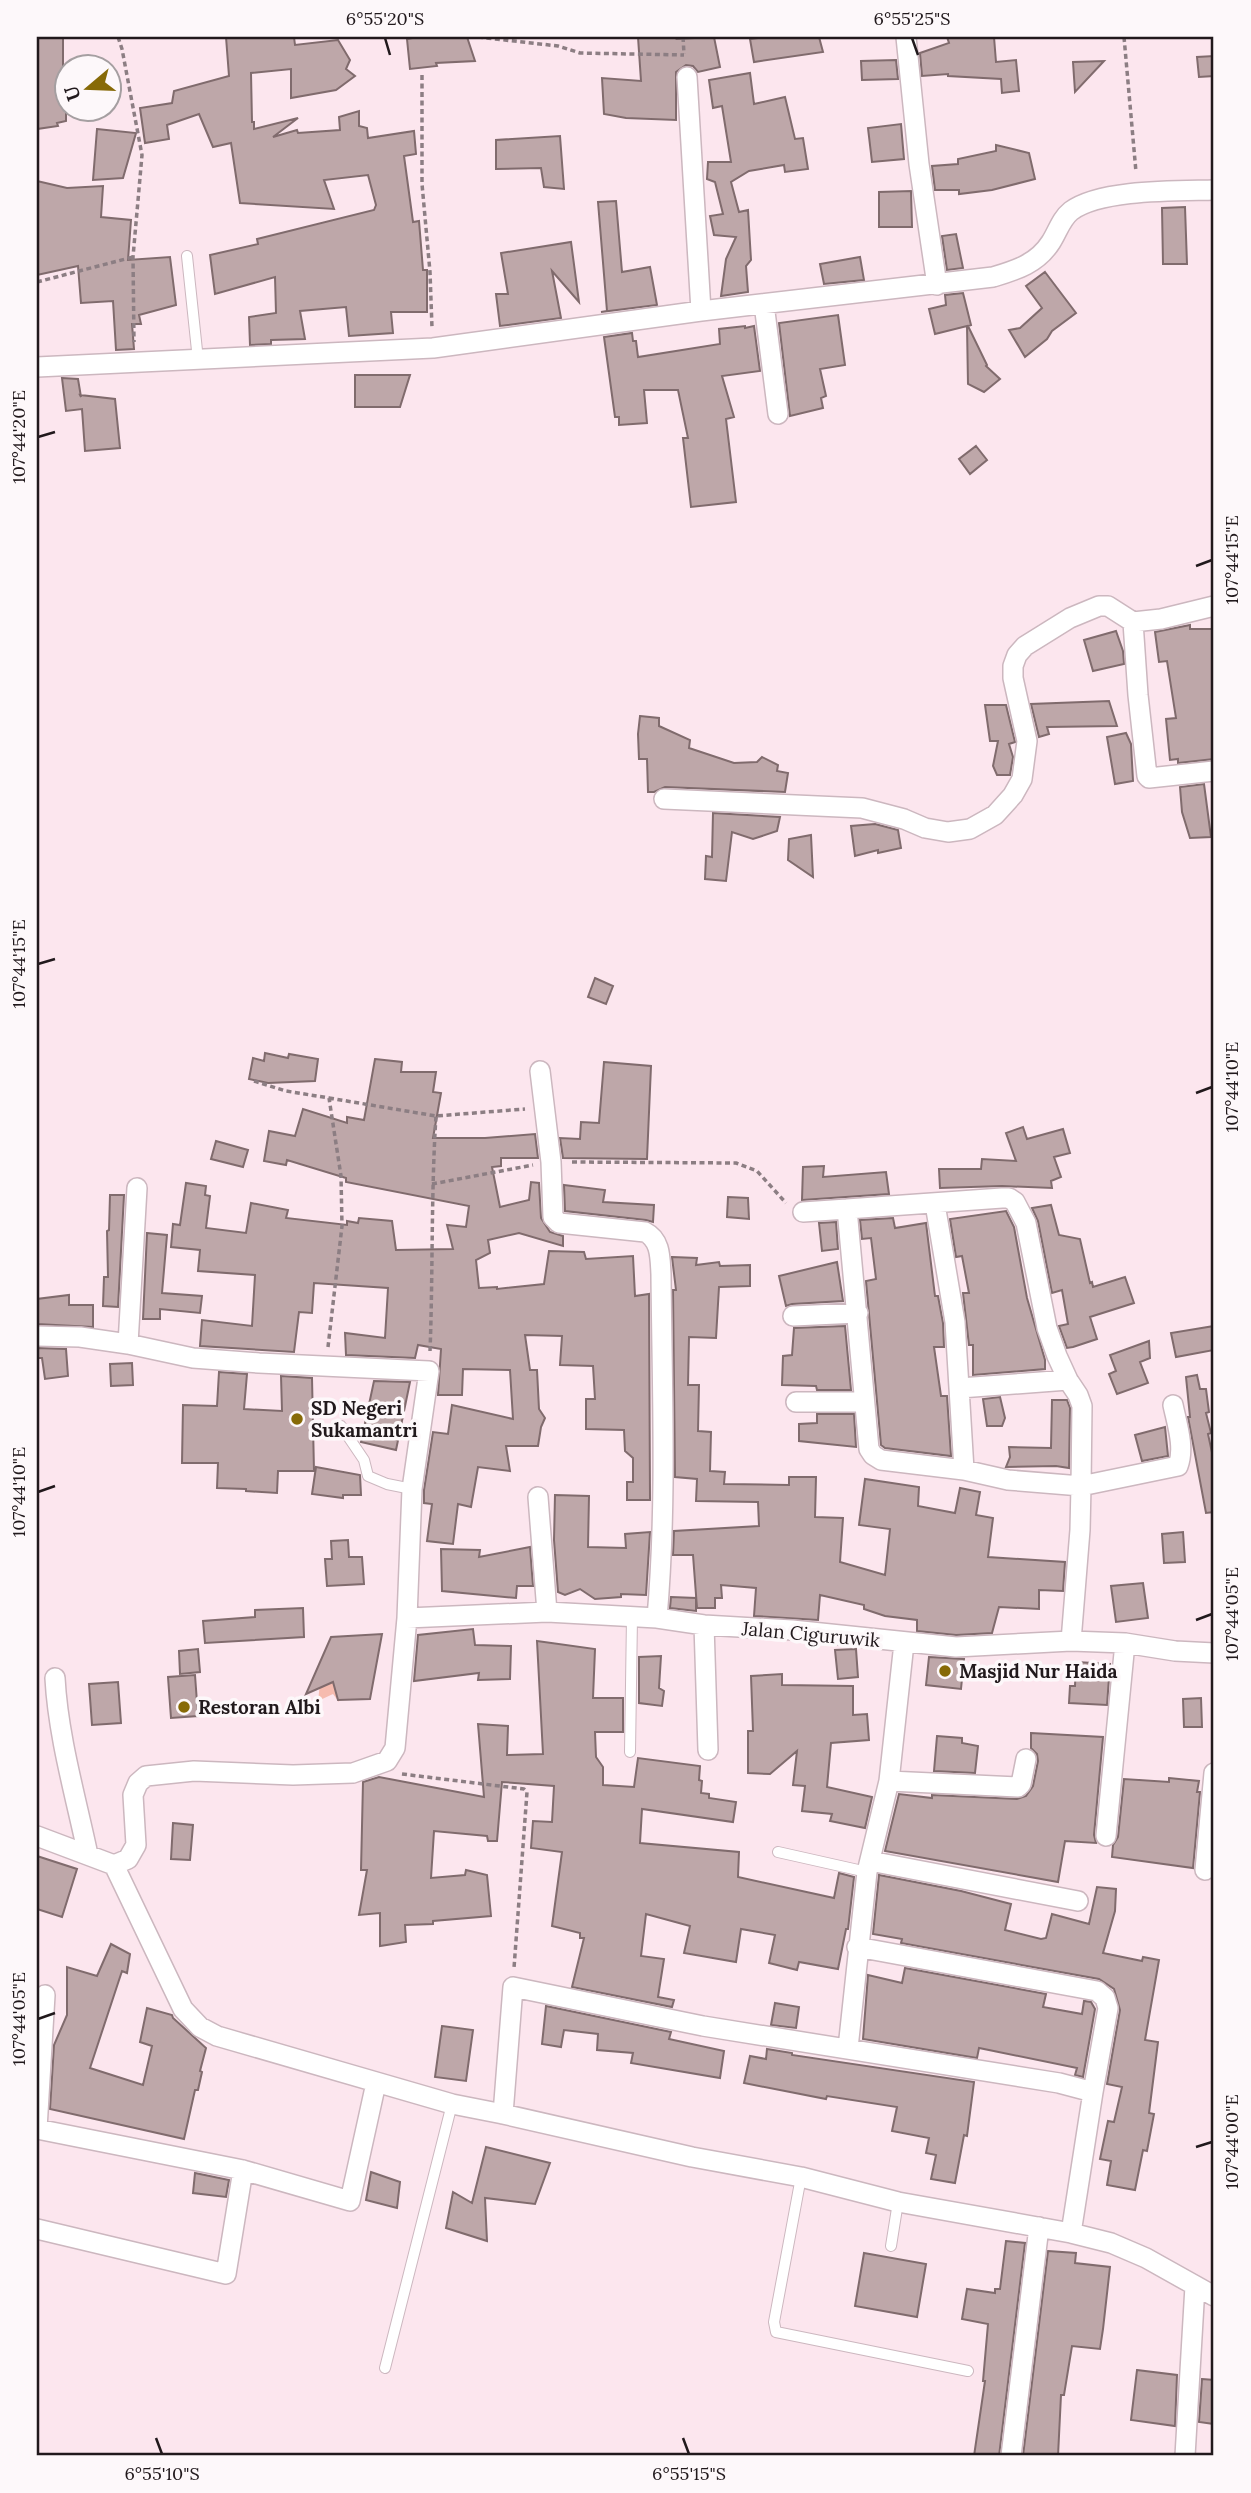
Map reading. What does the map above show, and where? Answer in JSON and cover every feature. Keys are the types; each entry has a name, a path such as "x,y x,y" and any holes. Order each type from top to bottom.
{"street":[{"path":"906,37 919,164 937,285"},
{"path":"687,77 701,311"},
{"path":"37,367 433,348 701,311 993,277 1021,269 1038,257 1051,243 1060,223 1071,211 1088,202 1138,192 1214,190"},
{"path":"764,304 778,414"},
{"path":"664,799 862,808 904,819 925,828 948,832 970,829 995,815 1013,795 1022,779 1027,741 1013,678 1013,666 1017,655 1025,646 1070,618 1099,606 1108,606 1133,622 1161,619 1214,606"},
{"path":"1133,622 1147,776 1149,778 1214,771"},
{"path":"540,1071 551,1162 552,1213 555,1220 559,1223 645,1232 655,1239 658,1245 662,1274 664,1455 662,1558 657,1618"},
{"path":"128,1344 137,1188"},
{"path":"803,1212 1009,1198 1020,1208 1026,1223 1047,1328 1068,1380 1082,1406 1080,1530 1071,1641"},
{"path":"935,1204 955,1322 964,1470"},
{"path":"847,1209 869,1449 881,1460 964,1470 1001,1479 1081,1486 1178,1466 1180,1442 1173,1405"},
{"path":"793,1316 858,1313"},
{"path":"37,1336 80,1337 193,1358 429,1371 412,1489 407,1618 395,1748 387,1761 353,1773 293,1775 187,1771 146,1776 138,1783 133,1795 136,1845 128,1858 114,1865"},
{"path":"960,1388 1068,1380"},
{"path":"796,1402 864,1402"},
{"path":"538,1497 547,1612"},
{"name":"Jalan Ciguruwik","path":"407,1618 547,1612 657,1618 704,1625 792,1630 956,1647 1071,1641 1125,1643 1175,1651 1214,1653"},
{"path":"704,1625 708,1750"},
{"path":"848,2048 868,1866 889,1781 904,1643"},
{"path":"1106,1836 1125,1643"},
{"path":"55,1678 57,1715 88,1855"},
{"path":"889,1781 1018,1787 1026,1759"},
{"path":"1205,1870 1214,1773"},
{"path":"37,1836 114,1865 183,2009 200,2027 217,2036 452,2104 692,2157 801,2177 898,2202 1071,2233 1111,2243 1146,2258 1214,2296"},
{"path":"868,1866 1078,1901"},
{"path":"857,1947 1102,1994 1108,2008 1071,2233"},
{"path":"503,2114 513,1987 703,2026 1059,2083 1093,2092"},
{"path":"45,1995 37,2129 243,2169 350,2201 376,2083"},
{"path":"37,2229 226,2274 243,2169"},
{"path":"1011,2456 1039,2227"},
{"path":"1185,2456 1195,2286"}],"lane":[{"path":"187,256 198,360"},
{"path":"341,1426 364,1460 368,1476 380,1482 412,1489"},
{"path":"630,1752 632,1617"},
{"path":"778,1852 868,1866"},
{"path":"385,2368 452,2104"},
{"path":"801,2177 774,2322 776,2332 968,2371"},
{"path":"891,2246 898,2202"}],"path":[{"path":"118,37 142,155 133,257 134,362"},
{"path":"478,37 558,46 579,53 684,55"},
{"path":"1124,37 1138,192"},
{"path":"422,75 422,184 433,348"},
{"path":"37,282 133,257"},
{"path":"254,1081 286,1091 436,1116 543,1108"},
{"path":"325,1366 342,1226 341,1176 329,1098"},
{"path":"429,1371 433,1258 432,1184 436,1116"},
{"path":"432,1184 551,1162 736,1163 757,1171 785,1202 803,1212"},
{"path":"365,1770 524,1789 527,1792 513,1987"}],"shaded area":[{"path":"322,1666 341,1666 339,1702 333,1694 318,1701"}],"building":[{"path":"37,37 63,37 63,52 52,52 52,122 62,122 57,123 58,126 37,129"},
{"path":"226,37 294,37 295,45 338,40 350,60 346,69 355,76 336,90 291,98 291,69 251,73 254,129 298,118 273,137 297,130 298,133 340,130 339,117 359,111 359,126 367,128 368,138 414,131 416,154 404,156 413,222 419,221 423,270 427,270 427,312 391,312 393,333 349,336 346,307 300,311 305,339 271,340 271,344 250,345 249,317 276,313 275,277 215,294 210,255 258,244 257,239 374,210 376,205 368,175 324,180 334,209 240,203 231,143 213,147 199,114 167,125 169,139 145,143 140,108 172,103 174,91 229,76"},
{"path":"467,37 475,61 436,63 437,66 410,69 407,39"},
{"path":"638,37 714,37 720,67 698,72 693,66 686,65 676,72 676,120 626,118 604,114 602,78 641,81"},
{"path":"819,37 823,52 754,62 750,39"},
{"path":"947,37 994,37 996,62 1016,60 1019,91 1002,93 1001,79 948,74 922,76 920,53 949,43"},
{"path":"1214,56 1214,76 1199,77 1197,57"},
{"path":"896,60 898,79 862,80 861,61"},
{"path":"1104,61 1075,92 1073,62"},
{"path":"750,73 754,104 785,97 795,139 803,138 808,169 785,172 784,165 749,171 731,182 739,212 748,210 751,260 746,266 748,292 721,296 726,259 736,237 714,235 710,216 723,214 715,182 707,179 708,162 731,162 722,106 713,108 709,80"},
{"path":"901,124 904,159 872,162 868,128"},
{"path":"97,129 136,133 123,178 93,180"},
{"path":"560,136 564,189 544,187 541,168 496,169 496,140"},
{"path":"996,145 1029,153 1035,179 992,190 959,194 959,190 935,190 932,166 958,164 958,159 996,151"},
{"path":"37,181 67,188 103,186 101,217 131,220 128,260 170,257 176,305 139,315 141,324 132,324 134,349 116,350 113,301 81,303 78,266 37,275"},
{"path":"911,191 912,227 879,227 879,192"},
{"path":"616,201 622,272 650,267 657,305 601,312 607,311 598,202"},
{"path":"1185,207 1187,264 1163,264 1162,208"},
{"path":"956,234 963,268 947,270 942,236"},
{"path":"571,242 579,302 552,271 561,318 500,326 496,294 508,294 501,253"},
{"path":"860,257 864,280 824,284 820,264"},
{"path":"1045,272 1076,313 1025,357 1009,330 1020,328 1042,308 1026,286"},
{"path":"963,293 971,325 968,326 986,366 1000,379 984,392 968,384 967,326 935,334 929,309 946,305 945,295"},
{"path":"838,315 845,365 820,369 826,396 821,398 823,408 790,416 779,323"},
{"path":"754,326 760,371 722,376 734,417 726,419 736,502 691,507 683,438 688,438 678,390 644,390 647,423 619,425 619,417 615,417 604,337 632,333 638,357 720,344 719,329"},
{"path":"355,375 410,375 400,407 355,407"},
{"path":"62,378 78,379 81,395 115,399 120,448 85,451 82,409 66,411"},
{"path":"976,446 987,460 970,474 959,459"},
{"path":"1190,625 1190,629 1214,629 1214,759 1178,763 1178,759 1170,760 1166,719 1176,718 1167,661 1159,662 1155,632"},
{"path":"1116,631 1124,664 1093,671 1084,640"},
{"path":"1109,701 1117,726 1047,727 1049,734 1039,737 1031,704"},
{"path":"985,705 1006,705 1015,742 1009,744 1013,757 1010,775 997,775 993,766 998,741 990,741"},
{"path":"640,716 659,718 659,726 690,740 689,748 734,763 757,762 762,757 778,765 777,771 788,773 785,792 665,787 648,792 647,759 639,759"},
{"path":"1126,733 1131,744 1133,781 1115,784 1107,737"},
{"path":"1204,784 1211,837 1190,838 1182,812 1180,787"},
{"path":"713,813 780,817 777,831 753,839 732,832 726,881 705,879 706,856 712,857"},
{"path":"875,824 898,830 901,848 855,856 851,826"},
{"path":"811,835 813,877 788,860 789,839"},
{"path":"595,978 613,986 606,1004 588,997"},
{"path":"265,1053 288,1058 289,1054 318,1059 315,1081 268,1083 249,1079 253,1058 264,1061"},
{"path":"375,1059 402,1062 401,1072 436,1072 433,1092 441,1093 433,1138 535,1134 538,1158 501,1158 501,1166 492,1167 500,1207 529,1200 531,1182 539,1183 541,1218 550,1232 563,1236 563,1246 519,1233 488,1240 490,1253 476,1260 479,1288 497,1289 544,1284 549,1251 584,1252 586,1259 633,1256 635,1296 649,1294 650,1500 627,1500 627,1482 633,1482 633,1458 625,1451 624,1430 586,1429 586,1399 595,1399 593,1366 560,1365 562,1336 525,1335 530,1370 537,1370 539,1409 545,1418 538,1446 506,1446 510,1471 478,1467 471,1507 458,1504 453,1544 427,1541 432,1504 424,1503 424,1490 433,1432 448,1434 452,1405 513,1419 510,1370 463,1369 462,1395 438,1395 441,1349 418,1345 415,1358 346,1355 345,1333 385,1338 388,1288 314,1283 312,1313 299,1312 294,1352 200,1346 202,1320 252,1326 255,1275 198,1271 200,1250 171,1247 173,1224 180,1225 186,1183 206,1186 205,1195 210,1196 206,1228 246,1233 251,1203 288,1210 286,1218 347,1225 347,1221 358,1223 359,1218 392,1221 396,1250 453,1249 447,1225 466,1227 469,1206 346,1182 346,1178 287,1160 286,1165 264,1161 269,1131 295,1136 303,1109 347,1123 347,1117 364,1120"},
{"path":"604,1062 651,1066 647,1159 563,1158 560,1138 580,1139 581,1122 599,1123"},
{"path":"1023,1127 1027,1139 1063,1129 1070,1153 1054,1157 1061,1177 1051,1181 1052,1188 940,1188 939,1169 981,1169 982,1159 1016,1161 1006,1133"},
{"path":"216,1141 248,1150 243,1167 211,1159"},
{"path":"824,1166 823,1177 886,1172 889,1194 802,1200 803,1167"},
{"path":"564,1185 605,1190 603,1202 654,1205 653,1222 565,1211"},
{"path":"110,1195 124,1195 118,1307 103,1306 104,1277 108,1277 107,1231"},
{"path":"728,1197 748,1198 749,1219 727,1217"},
{"path":"1051,1205 1059,1235 1080,1239 1093,1287 1125,1277 1134,1303 1090,1317 1097,1339 1067,1348 1059,1326 1068,1324 1062,1290 1052,1293 1038,1221 1032,1208"},
{"path":"1006,1211 1014,1227 1027,1298 1045,1360 1045,1369 973,1375 973,1345 969,1345 963,1293 969,1293 962,1256 956,1257 950,1219"},
{"path":"893,1218 895,1228 926,1223 935,1296 938,1296 943,1323 944,1347 934,1347 941,1396 947,1396 951,1456 885,1448 881,1445 866,1281 876,1279 871,1238 862,1239 860,1220"},
{"path":"836,1222 838,1249 822,1251 819,1223"},
{"path":"147,1233 167,1235 162,1293 202,1296 200,1313 160,1309 160,1319 143,1319"},
{"path":"672,1257 697,1258 696,1265 719,1262 720,1266 750,1265 750,1286 719,1287 716,1338 689,1337 688,1385 699,1385 698,1431 711,1432 710,1471 725,1472 724,1484 789,1485 789,1477 816,1477 815,1517 843,1518 840,1562 885,1575 890,1529 859,1525 865,1479 919,1487 918,1506 955,1513 960,1488 980,1492 976,1515 993,1518 988,1557 1065,1562 1063,1591 1039,1590 1039,1609 999,1607 992,1633 956,1635 917,1631 917,1620 885,1616 864,1609 864,1605 820,1595 818,1620 754,1616 756,1588 721,1585 722,1598 715,1598 715,1608 697,1608 693,1555 673,1555 674,1531 759,1526 758,1502 696,1501 697,1479 675,1477 673,1290 676,1290"},
{"path":"837,1262 843,1301 786,1306 779,1276"},
{"path":"69,1295 69,1305 93,1305 93,1327 37,1324 37,1299"},
{"path":"845,1326 851,1390 817,1390 816,1386 782,1385 783,1356 792,1355 794,1328"},
{"path":"1214,1326 1214,1350 1176,1357 1171,1333"},
{"path":"1149,1341 1150,1358 1140,1362 1148,1383 1117,1394 1109,1374 1116,1371 1110,1355"},
{"path":"37,1348 66,1349 68,1376 45,1379 42,1358 37,1358"},
{"path":"132,1363 133,1385 111,1386 110,1364"},
{"path":"219,1372 247,1374 244,1409 282,1411 281,1376 312,1378 314,1471 278,1471 277,1493 217,1488 218,1463 182,1463 183,1405 217,1406"},
{"path":"1197,1375 1200,1389 1206,1389 1209,1412 1206,1413 1211,1433 1208,1434 1214,1462 1214,1512 1206,1513 1188,1417 1186,1377"},
{"path":"374,1381 410,1382 396,1450 361,1442"},
{"path":"1000,1397 1005,1418 1002,1426 987,1426 983,1399"},
{"path":"1052,1400 1067,1400 1070,1408 1069,1468 1006,1467 1010,1457 1009,1447 1051,1448"},
{"path":"817,1414 854,1414 856,1447 799,1441 799,1424 817,1423"},
{"path":"1165,1427 1168,1456 1142,1461 1135,1435"},
{"path":"316,1467 360,1475 361,1495 343,1495 343,1498 312,1494"},
{"path":"555,1495 589,1496 588,1547 626,1548 625,1534 650,1532 646,1595 621,1594 621,1597 595,1599 580,1589 565,1595 558,1592 554,1540"},
{"path":"1183,1532 1185,1562 1164,1563 1162,1534"},
{"path":"348,1540 349,1557 362,1557 364,1584 327,1586 325,1559 332,1559 331,1541"},
{"path":"530,1547 533,1586 517,1586 516,1598 442,1591 441,1549 480,1550 479,1557"},
{"path":"1143,1583 1148,1618 1116,1622 1111,1586"},
{"path":"671,1597 696,1598 696,1611 670,1608"},
{"path":"303,1608 304,1637 205,1643 203,1621 255,1617 255,1610"},
{"path":"473,1629 475,1645 511,1646 510,1679 478,1680 479,1673 414,1681 418,1635"},
{"path":"382,1634 370,1699 338,1700 333,1682 306,1694 331,1637"},
{"path":"537,1641 595,1649 593,1698 623,1698 623,1732 595,1732 596,1757 603,1767 603,1785 634,1787 638,1758 700,1766 701,1793 709,1794 709,1798 736,1802 733,1822 642,1809 640,1843 739,1852 738,1877 834,1898 839,1873 854,1877 848,1929 838,1969 799,1962 797,1970 769,1963 775,1935 741,1929 736,1962 684,1953 690,1926 646,1914 641,1956 664,1959 658,1997 674,2000 672,2007 572,1987 584,1938 580,1938 580,1933 552,1926 562,1852 531,1848 533,1821 552,1822 554,1786 502,1782 497,1841 488,1841 487,1836 434,1831 431,1878 465,1875 466,1870 487,1875 491,1916 405,1925 406,1942 380,1946 380,1913 359,1915 367,1870 361,1870 363,1782 379,1777 484,1797 478,1724 508,1726 507,1755 543,1754"},
{"path":"198,1649 200,1672 180,1674 179,1651"},
{"path":"856,1649 858,1677 838,1679 835,1650"},
{"path":"661,1656 659,1688 664,1691 662,1706 639,1703 639,1657"},
{"name":"Masjid Nur Haida","path":"929,1657 964,1659 961,1689 926,1685"},
{"path":"1076,1662 1110,1664 1107,1705 1069,1703 1070,1686 1075,1686"},
{"path":"782,1674 782,1685 853,1686 853,1715 867,1714 869,1740 831,1743 827,1787 872,1797 865,1828 830,1821 832,1814 802,1811 805,1786 793,1785 797,1751 770,1774 748,1773 748,1731 753,1731 751,1676"},
{"name":"Restoran Albi","path":"195,1675 198,1716 171,1718 168,1677"},
{"path":"118,1682 121,1723 92,1725 89,1684"},
{"path":"1201,1698 1202,1727 1184,1727 1183,1699"},
{"path":"1031,1733 1103,1737 1094,1835 1096,1843 1065,1841 1058,1882 885,1851 899,1794 932,1798 932,1795 1017,1799 1026,1796 1033,1786 1038,1761 1037,1754 1031,1748"},
{"path":"937,1736 962,1738 962,1743 978,1746 975,1773 934,1771"},
{"path":"1169,1778 1199,1781 1193,1868 1112,1857 1113,1845 1118,1837 1124,1779 1169,1782"},
{"path":"173,1823 193,1825 190,1860 171,1859"},
{"path":"37,1856 77,1869 62,1917 37,1909"},
{"path":"879,1875 1011,1904 1005,1930 1041,1939 1046,1938 1052,1914 1089,1924 1097,1887 1116,1889 1115,1911 1103,1953 1142,1961 1143,1957 1159,1960 1145,2040 1158,2042 1149,2113 1154,2114 1147,2151 1143,2150 1135,2190 1107,2185 1111,2161 1100,2159 1108,2121 1114,2122 1122,2087 1107,2084 1120,2010 1114,1989 1099,1979 901,1943 902,1939 873,1934"},
{"path":"111,1944 130,1954 127,1973 122,1971 90,2068 143,2085 152,2046 140,2042 147,2008 172,2015 206,2048 184,2139 50,2109 54,2045 67,2015 67,1967 97,1976"},
{"path":"905,1968 1046,1994 1043,2007 1082,2014 1084,2001 1091,2002 1095,2009 1083,2077 1075,2075 1077,2068 979,2048 977,2058 863,2039 868,1975 902,1983"},
{"path":"775,2003 799,2007 796,2028 771,2025"},
{"path":"546,2006 671,2032 669,2039 724,2051 720,2078 631,2063 633,2053 597,2050 598,2034 564,2030 561,2047 542,2044"},
{"path":"442,2026 473,2030 466,2081 435,2077"},
{"path":"767,2049 974,2082 967,2136 964,2135 955,2183 931,2179 936,2155 926,2153 929,2138 892,2131 897,2107 827,2096 826,2099 744,2083 750,2056 766,2059"},
{"path":"486,2147 550,2163 535,2204 485,2198 487,2241 446,2228 453,2192 472,2203"},
{"path":"371,2172 400,2182 397,2208 366,2200"},
{"path":"195,2173 229,2180 226,2197 193,2193"},
{"path":"1006,2241 1025,2243 999,2456 974,2456 985,2381 988,2324 962,2319 967,2289 995,2293 995,2289 1000,2289"},
{"path":"1048,2251 1076,2253 1075,2263 1110,2267 1103,2329 1100,2349 1072,2346 1064,2395 1061,2395 1058,2456 1023,2456"},
{"path":"864,2253 926,2264 917,2317 855,2306"},
{"path":"1137,2370 1177,2375 1175,2426 1131,2420"},
{"path":"1202,2379 1214,2380 1214,2424 1199,2422"}],"place":[{"name":"SD Negeri Sukamantri","path":"297,1419"},
{"name":"Masjid Nur Haida","path":"945,1671"},
{"name":"Restoran Albi","path":"184,1707"}]}
